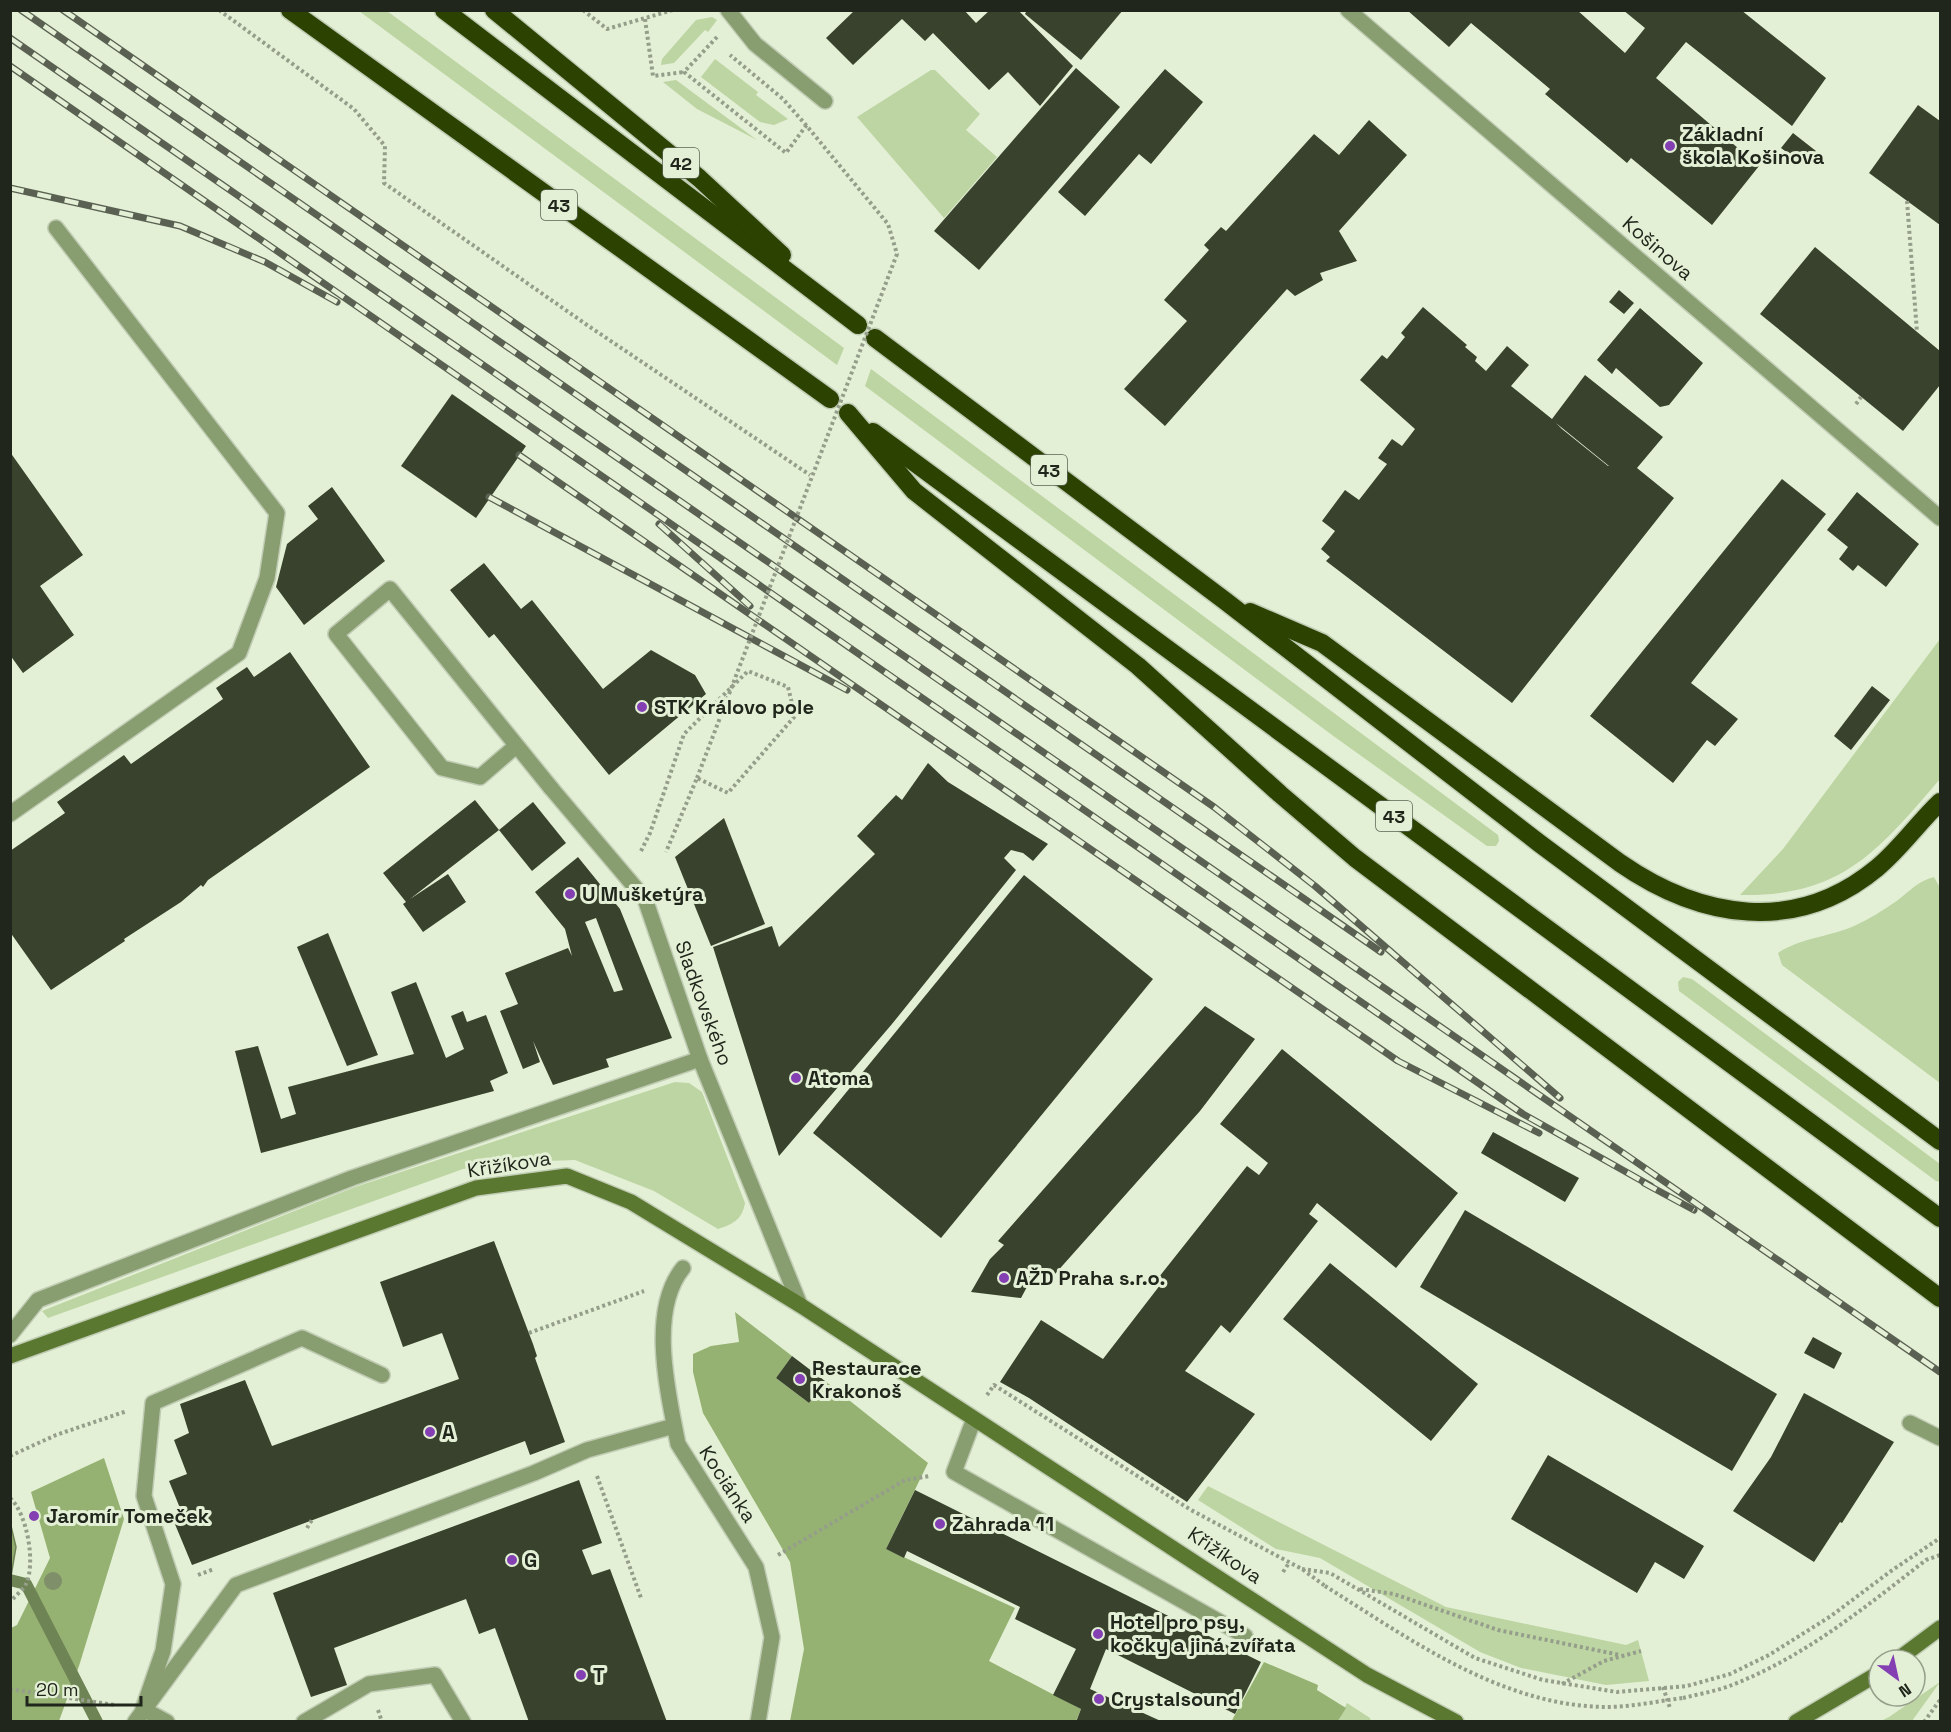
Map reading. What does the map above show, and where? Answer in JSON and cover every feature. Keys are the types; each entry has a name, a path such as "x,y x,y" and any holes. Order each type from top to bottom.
{"highway":[{"name":"43","path":"290,10 830,399"},
{"name":"42","path":"444,10 858,325 699,178 494,10"},
{"name":"43","path":"876,338 1224,600 1539,843 1941,1141"},
{"name":"43","path":"1941,1218 848,413 914,492 1129,658 1324,833 1941,1298"},
{"name":"43","path":"1224,600 1322,643 1620,863 1652,884 1686,900 1737,912 1762,913 1809,905 1854,884 1876,869 1900,847 1941,802"}],"street":[{"path":"728,10 755,44 825,101"},
{"name":"Košinova","path":"1347,10 1941,518"},
{"path":"10,814 239,653 267,578 277,513 56,228"},
{"name":"Sladkovského","path":"516,746 480,777 441,768 336,634 390,590 516,746 645,899 700,1059 800,1305"},
{"name":"Křižíkova","path":"10,1335 38,1300 352,1178 700,1059"},
{"name":"Křižíkova","path":"10,1356 476,1188 567,1176 631,1202 800,1305 1176,1548 1367,1675 1436,1718 1456,1722"},
{"name":"Kociánka","path":"683,1268 674,1279 663,1314 665,1357 674,1426 678,1444 756,1567 772,1637 758,1722"},
{"path":"139,1715 163,1651 173,1584 144,1496 153,1402 302,1338 382,1375"},
{"path":"974,1419 954,1472 1245,1636"},
{"path":"1910,1423 1941,1438"},
{"path":"139,1715 236,1585 534,1473 587,1450 674,1426"},
{"path":"1914,1648 1941,1628"},
{"path":"304,1722 369,1684 435,1675 464,1722"},
{"path":"1796,1722 1867,1680"},
{"path":"139,1715 167,1722"}],"path":[{"path":"219,10 354,109 385,146 384,183 586,326 810,475"},
{"path":"584,10 607,29 673,10"},
{"path":"645,18 653,76 684,72 714,42"},
{"path":"666,852 697,778 810,475 897,254 888,224 806,125 783,99 730,56"},
{"path":"684,72 786,153 825,101"},
{"path":"1907,201 1917,332"},
{"path":"1856,404 1861,397"},
{"path":"652,828 684,734 748,671 788,687 795,716 728,792 697,778"},
{"path":"529,1333 636,1293"},
{"path":"994,1384 1191,1510 1302,1569 1325,1586 1456,1666 1488,1680 1545,1698 1606,1707 1683,1698 1730,1686 1782,1663 1834,1632 1926,1560 1941,1555"},
{"path":"10,1456 56,1435 153,1402"},
{"path":"587,1450 641,1598"},
{"path":"756,1567 905,1480 954,1472"},
{"path":"10,1498 19,1506 32,1559 26,1584 10,1602"},
{"path":"1302,1569 1330,1573 1475,1658 1561,1684 1617,1692 1687,1686 1720,1677 1769,1655 1831,1616 1891,1570 1941,1538"},
{"path":"1283,1572 1289,1563"},
{"path":"1358,1589 1394,1594 1498,1630 1620,1655"},
{"path":"1561,1684 1620,1655 1641,1651"},
{"path":"1663,1687 1670,1708"},
{"path":"10,1689 139,1715"},
{"path":"1924,1722 1941,1700"}],"shaded area":[{"path":"359,11 387,11 844,348 837,365"},
{"path":"712,17 717,20 708,32 705,30 674,63 661,65 662,59 696,20"},
{"path":"715,59 758,92 756,95 788,119 774,125 760,122 701,77"},
{"path":"931,70 935,70 980,114 966,130 997,157 944,218 857,117"},
{"path":"676,80 757,140 697,109 663,82"},
{"path":"871,369 1498,835 1499,841 1496,846 1487,846 1332,735 865,386"},
{"path":"1940,639 1940,779 1897,828 1855,865 1832,878 1806,888 1775,894 1740,895 1783,849"},
{"path":"1934,877 1940,888 1940,1083 1782,965 1778,953 1796,944 1860,923 1893,904 1919,883"},
{"path":"1683,977 1692,979 1940,1164 1940,1182 1679,991 1678,982"},
{"path":"675,1082 689,1083 702,1092 745,1203 739,1217 718,1229 654,1191 575,1160 520,1162 463,1169 48,1318 42,1311 355,1187"},
{"path":"735,1312 792,1356 776,1378 809,1403 825,1381 928,1463 886,1549 1015,1608 989,1661 1081,1709 1076,1721 790,1721 804,1649 790,1562 703,1413 693,1372 693,1354 711,1346 739,1342"},
{"path":"104,1458 124,1519 79,1666 59,1721 11,1721 11,1628 17,1625 50,1558 31,1492"},
{"path":"1208,1486 1446,1607 1626,1645 1638,1640 1649,1681 1606,1685 1521,1668 1480,1652 1320,1558 1276,1549 1198,1500"},
{"path":"11,1526 16,1547 11,1576"},
{"path":"1264,1662 1318,1685 1317,1690 1346,1708 1338,1721 1231,1722"},
{"path":"1940,1682 1927,1700 1927,1691"},
{"path":"1347,1703 1370,1718 1371,1721 1338,1722"},
{"path":"1902,1708 1921,1708 1912,1721 1881,1721"}],"building":[{"path":"855,10 964,10 976,23 990,10 1018,10 1073,66 1040,106 1008,72 989,90 933,33 925,41 902,19 853,65 826,38"},
{"path":"1027,10 1123,10 1081,60 1025,14"},
{"path":"1407,10 1577,10 1625,53 1645,28 1623,10 1741,10 1826,78 1792,126 1686,42 1656,78 1759,166 1712,225 1631,158 1627,163 1545,94 1550,89 1471,23 1449,47"},
{"path":"1076,68 1120,107 979,270 934,231"},
{"path":"1165,69 1203,102 1151,164 1139,154 1085,216 1058,192"},
{"path":"1918,105 1940,121 1940,225 1869,173"},
{"path":"1369,120 1407,155 1339,231 1357,261 1320,273 1323,280 1295,296 1287,289 1165,426 1124,389 1187,321 1164,300 1209,250 1204,245 1221,227 1226,231 1314,134 1339,155"},
{"path":"1793,133 1816,151 1804,165 1781,148"},
{"path":"1815,247 1940,351 1940,385 1903,431 1760,314"},
{"path":"1619,290 1634,303 1624,314 1609,302"},
{"path":"1423,307 1467,345 1465,347 1477,357 1475,361 1486,371 1507,346 1529,365 1511,386 1552,419 1585,375 1663,437 1637,468 1674,498 1512,703 1326,561 1330,557 1321,549 1335,531 1322,521 1345,490 1359,500 1387,464 1378,458 1392,439 1402,446 1415,429 1360,380 1382,355 1387,359 1405,337 1401,333","holes":["1556,423 1609,466 1562,429"]},
{"path":"1640,308 1703,363 1669,405 1660,407 1616,368 1612,374 1597,360"},
{"path":"452,394 526,446 476,518 401,466"},
{"path":"10,452 83,555 40,586 74,635 23,673 10,655"},
{"path":"1782,479 1826,514 1691,683 1738,719 1715,746 1707,740 1673,783 1590,716"},
{"path":"332,487 385,561 304,625 276,587 287,544 318,519 308,506"},
{"path":"1857,492 1919,544 1886,587 1858,565 1853,571 1839,559 1848,547 1827,530"},
{"path":"484,563 521,609 532,600 603,689 651,650 695,675 706,694 609,775 494,634 489,638 450,590"},
{"path":"290,652 370,767 208,880 203,887 201,885 181,902 51,990 10,932 10,851 65,813 57,802 124,755 131,764 223,699 216,688 247,667 254,677"},
{"path":"1872,686 1890,700 1851,750 1834,736"},
{"path":"928,763 948,782 1048,844 1033,861 1023,853 1011,850 1004,858 1016,870 892,1024 779,1156 713,947 772,926 779,947 875,854 857,836 896,795 902,800"},
{"path":"475,800 499,830 410,899 448,874 466,902 423,932 403,904 406,902 383,873"},
{"path":"533,802 566,843 532,871 499,830"},
{"path":"724,818 765,924 711,946 675,857"},
{"path":"578,857 620,909 672,1038 606,1059 609,1067 553,1085 533,1041 540,1062 523,1069 500,1011 518,1004 505,973 568,948 572,956 565,929 535,892","holes":["596,918 623,990 614,992 585,922"]},
{"path":"1024,875 1153,979 941,1238 813,1133"},
{"path":"328,933 378,1055 347,1066 297,947"},
{"path":"416,982 446,1058 464,1049 451,1016 463,1011 467,1022 486,1015 508,1073 490,1081 494,1091 261,1153 235,1051 258,1046 281,1119 296,1114 288,1087 414,1054 391,992"},
{"path":"1205,1006 1255,1039 1200,1111 1047,1283 1035,1272 1021,1298 971,1292 990,1259 1004,1245 998,1241"},
{"path":"1282,1049 1458,1193 1396,1268 1317,1203 1309,1214 1318,1221 1230,1333 1221,1325 1185,1371 1255,1414 1187,1502 1029,1398 1000,1382 1041,1320 1103,1359 1164,1280 1159,1277 1247,1166 1259,1175 1268,1163 1220,1124"},
{"path":"1493,1132 1579,1178 1565,1202 1481,1153"},
{"path":"1465,1210 1777,1394 1732,1471 1420,1287"},
{"path":"494,1241 533,1344 537,1356 535,1358 565,1442 530,1455 525,1441 192,1565 172,1517 182,1513 169,1481 187,1474 174,1440 189,1433 180,1404 245,1380 272,1446 459,1379 442,1333 403,1347 380,1282"},
{"path":"1330,1263 1478,1384 1431,1441 1283,1319"},
{"path":"1813,1337 1842,1353 1834,1369 1804,1353"},
{"path":"792,1356 825,1381 809,1403 776,1378"},
{"path":"1804,1393 1894,1442 1814,1562 1733,1511 1771,1457"},
{"path":"1548,1455 1704,1546 1684,1579 1655,1562 1637,1593 1511,1519"},
{"path":"579,1480 602,1543 582,1550 592,1575 610,1569 667,1722 529,1722 495,1628 479,1634 466,1599 334,1648 347,1685 311,1697 273,1593"},
{"path":"915,1490 1261,1662 1235,1714 1106,1649 1090,1689 1163,1722 1076,1722 1081,1709 1053,1695 1076,1649 1015,1619 1020,1607 907,1551 904,1558 886,1549"}],"waterway":[{"path":"10,1580 26,1584 97,1722"}],"railway":[{"path":"21,10 1381,952"},
{"path":"63,10 1214,807 1315,886 1560,1098"},
{"path":"10,38 1940,1372"},
{"path":"10,66 1523,1114 1651,1186"},
{"path":"10,188 180,226 265,262 337,302"},
{"path":"519,455 1398,1061 1539,1133"},
{"path":"489,497 847,690"},
{"path":"659,524 750,606"},
{"path":"1644,1183 1694,1210"}],"place":[{"name":"Základní škola Košinova","path":"1670,146"},
{"name":"STK Královo pole","path":"642,707"},
{"name":"U Mušketýra","path":"570,894"},
{"name":"Atoma","path":"796,1078"},
{"name":"AŽD Praha s.r.o.","path":"1004,1278"},
{"name":"Restaurace Krakonoš","path":"800,1379"},
{"name":"A","path":"430,1432"},
{"name":"Jaromír Tomeček","path":"34,1516"},
{"name":"Zahrada 11","path":"940,1524"},
{"name":"G","path":"512,1560"},
{"name":"Hotel pro psy, kočky a jiná zvířata","path":"1098,1634"},
{"name":"T","path":"581,1675"},
{"name":"Crystalsound","path":"1099,1699"}]}
